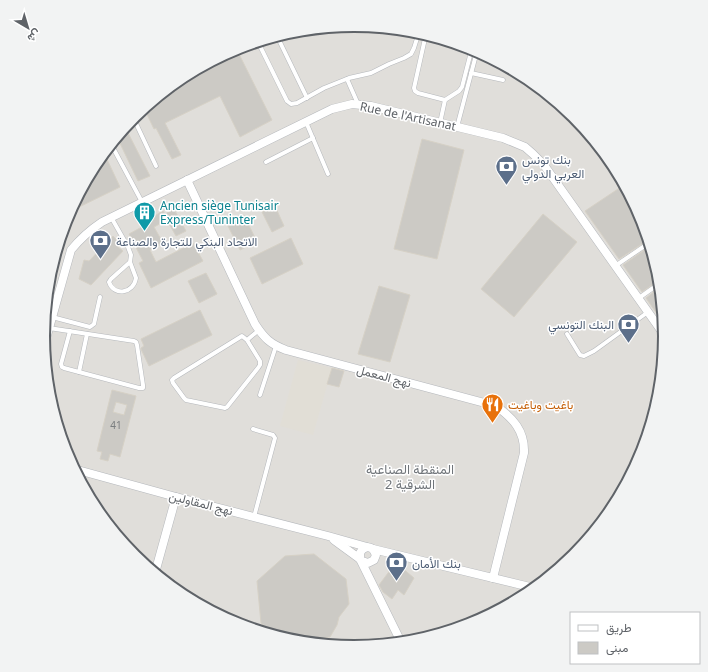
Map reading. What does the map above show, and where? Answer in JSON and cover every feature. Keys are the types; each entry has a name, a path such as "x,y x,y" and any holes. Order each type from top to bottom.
{"street":[{"name":"Rue de l'Artisanat","path":"51,322 71,250 91,229 111,217 332,109 352,104 371,106 503,138 525,147 544,166 657,325"},
{"name":"نهج المعمل","path":"187,180 255,324 261,334 276,346 496,406 506,413 514,422 523,438 524,453 494,578"},
{"name":"نهج المقاولين","path":"82,471 370,548 527,586"},
{"path":"157,568 176,497"},
{"name":"نهج المقاولين","path":"328,536 361,560"},
{"path":"369,578 372,561 376,555 370,548 362,550 360,556 361,560 369,578 398,636"},
{"name":"نهج المقاولين","path":"372,561 396,554"},
{"path":"361,560 368,563 372,561"}],"lane":[{"path":"260,47 287,101 291,104 297,103 324,88 356,76 371,73 404,58 411,54 417,39"},
{"path":"425,40 414,88 415,91 445,100"},
{"path":"279,41 307,98"},
{"path":"440,123 445,100 459,91 462,87 470,55"},
{"path":"457,127 475,57"},
{"path":"471,73 503,80"},
{"path":"347,79 358,105"},
{"path":"306,122 328,174"},
{"path":"136,124 156,166"},
{"path":"266,162 313,138"},
{"path":"114,150 142,202"},
{"path":"111,217 128,247 131,255 130,262 136,274 136,281 126,291 121,292 114,289 110,286 109,282 130,262"},
{"path":"615,266 645,246"},
{"path":"638,298 654,287"},
{"path":"52,317 90,327 93,326 100,298"},
{"path":"567,334 580,355 584,356 600,347 648,312"},
{"path":"50,328 70,331 134,341 136,342 138,345 143,388 62,367 61,364 70,331"},
{"path":"247,340 259,330"},
{"path":"79,372 87,334"},
{"path":"242,336 247,340 260,362 260,365 227,407 225,408 190,401 184,398 173,383 172,380 174,378 242,336"},
{"path":"260,395 276,346"},
{"path":"253,429 273,435 275,438 254,517"}],"shaded area":[{"path":"354,32 374,33 433,42 488,63 523,83 539,95 554,107 583,136 607,167 617,184 627,202 642,238 648,257 655,296 658,336 657,356 648,415 627,470 607,505 595,521 583,536 554,565 523,589 506,599 488,609 452,624 433,630 394,637 354,640 334,639 275,630 220,609 185,589 169,577 154,565 125,536 101,505 91,488 81,470 66,434 60,415 53,376 50,336 51,316 60,257 81,202 101,167 113,151 125,136 154,107 185,83 202,73 220,63 256,48 275,42 314,35"},
{"path":"298,360 332,368 313,435 280,426"}],"building":[{"path":"239,55 272,120 240,137 220,96 165,123 181,155 172,159 156,128 154,129 147,114 154,107 185,83 220,63"},
{"path":"128,133 150,176 138,181 120,143"},
{"path":"422,139 464,150 437,259 394,249"},
{"path":"107,159 120,187 79,207"},
{"path":"619,188 635,220 644,243 619,259 585,211"},
{"path":"275,206 284,226 272,232 262,212"},
{"path":"174,209 186,231 176,236 167,220 154,227 163,243 150,250 156,262 193,243 203,261 151,288 139,263 143,261 129,234 151,222 149,219 163,211 165,214"},
{"path":"543,214 577,242 514,317 481,289"},
{"path":"244,215 257,242 240,250 227,224"},
{"name":"الاتحاد البنكي للتجارة والصناعة","path":"113,236 121,245 118,247 123,251 91,285 79,279 84,260 89,261"},
{"path":"291,238 303,264 262,284 250,258"},
{"path":"646,249 653,284 642,292 623,265"},
{"path":"206,273 217,294 199,303 188,281"},
{"path":"379,286 410,295 390,362 358,354"},
{"path":"654,291 657,314 646,298"},
{"path":"200,310 212,335 149,366 141,349 144,346 141,339"},
{"path":"332,368 344,371 339,387 327,384"},
{"path":"112,390 136,396 120,457 110,454 108,461 100,459 102,452 97,451","holes":["116,402 127,405 124,415 113,412"]},
{"path":"314,554 346,579 349,604 339,617 337,625 330,637 314,637 275,630 266,627 261,623 257,581 285,556"},
{"name":"بنك الأمان","path":"401,567 414,578 404,595 398,590 392,599 383,592 379,585 391,569"}],"place":[{"name":"بنك تونس العربي الدولي","path":"507,186"},
{"name":"Ancien siège Tunisair Express/Tuninter","path":"145,232"},
{"name":"الاتحاد البنكي للتجارة والصناعة","path":"101,260"},
{"name":"البنك التونسي","path":"629,344"},
{"name":"باغيت وباغيت","path":"492,424"},
{"name":"بنك الأمان","path":"396,582"}],"district":[{"name":"المنقطة الصناعية الشرقية 2","path":"410,476"}]}
